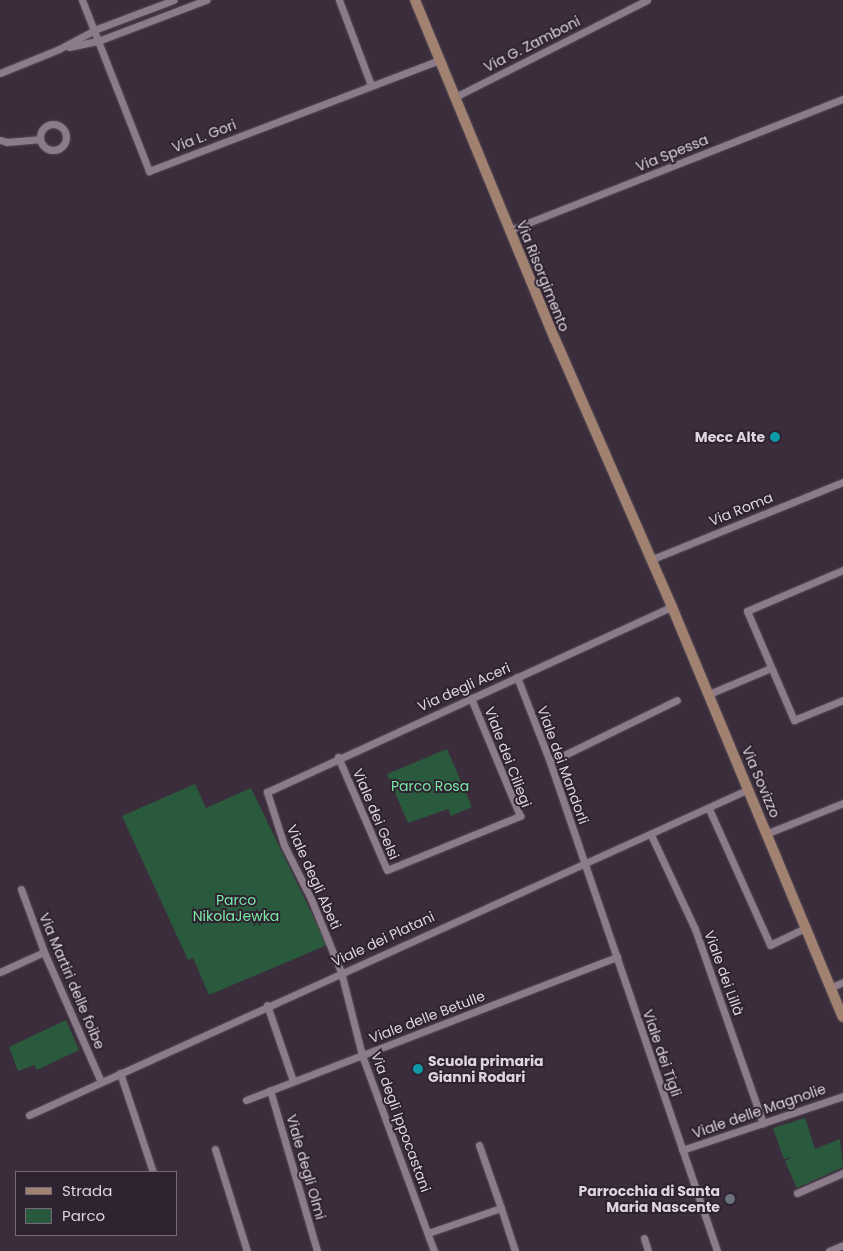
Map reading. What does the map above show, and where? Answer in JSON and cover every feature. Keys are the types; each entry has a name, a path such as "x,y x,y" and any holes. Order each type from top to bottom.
{"street":[{"name":"Via L. Gori","path":"82,0 149,171 440,60"},
{"path":"59,50 94,30 174,0"},
{"path":"0,73 59,50 98,41 187,3 206,0"},
{"path":"339,0 371,85"},
{"name":"Via Risorgimento","path":"416,0 510,230 650,560"},
{"name":"Via G. Zamboni","path":"455,97 648,0"},
{"name":"Via Spessa","path":"510,230 843,99"},
{"path":"0,140 7,142 39,139"},
{"name":"Via Roma","path":"650,560 843,482"},
{"name":"Via Sovizzo","path":"650,560 672,607 768,833 843,1017"},
{"path":"843,570 747,611 794,720 843,700"},
{"name":"Via degli Aceri","path":"267,792 338,757 672,607"},
{"path":"709,694 772,668"},
{"name":"Viale dei Mandorli","path":"517,677 550,762 584,862"},
{"name":"Viale dei Ciliegi","path":"452,842 520,816 471,698"},
{"path":"550,762 676,700"},
{"name":"Viale dei Gelsi","path":"338,757 387,870 452,842"},
{"name":"Viale dei Platani","path":"28,1115 267,1005 584,862 709,809 749,789"},
{"name":"Viale degli Abeti","path":"267,792 284,845 312,899 341,972"},
{"path":"768,833 843,803"},
{"path":"709,809 770,945 807,927"},
{"name":"Viale dei Lillà","path":"651,834 695,929 763,1123"},
{"name":"Viale dei Tigli","path":"584,862 717,1251"},
{"name":"Via Martiri delle foibe","path":"21,889 44,952 101,1082"},
{"path":"0,972 44,952"},
{"name":"Viale delle Betulle","path":"246,1100 617,957"},
{"name":"Via degli Ippocastani","path":"341,972 362,1054 434,1251"},
{"path":"832,987 843,982"},
{"path":"267,1005 293,1081"},
{"path":"120,1073 153,1171"},
{"name":"Viale degli Olmi","path":"270,1090 317,1251"},
{"name":"Viale delle Magnolie","path":"682,1150 843,1096"},
{"path":"479,1145 515,1251"},
{"path":"215,1149 247,1251"},
{"path":"797,1193 843,1173"},
{"path":"428,1233 501,1208"},
{"path":"644,1238 648,1251"},
{"path":"829,1251 843,1245"}],"green space":[{"name":"Parco Rosa","path":"447,749 472,807 451,816 448,809 408,823 387,774"},
{"name":"Parco NikolaJewka","path":"195,784 206,808 251,788 327,945 209,995 193,958 188,960 122,816"},
{"path":"66,1020 79,1050 37,1070 34,1065 18,1071 9,1047"},
{"path":"805,1118 815,1149 840,1139 843,1167 797,1188 785,1161 793,1157 784,1159 773,1128"}],"place":[{"name":"Mecc Alte","path":"775,437"},
{"name":"Scuola primaria Gianni Rodari","path":"418,1069"},
{"name":"Parrocchia di Santa Maria Nascente","path":"730,1199"}]}
